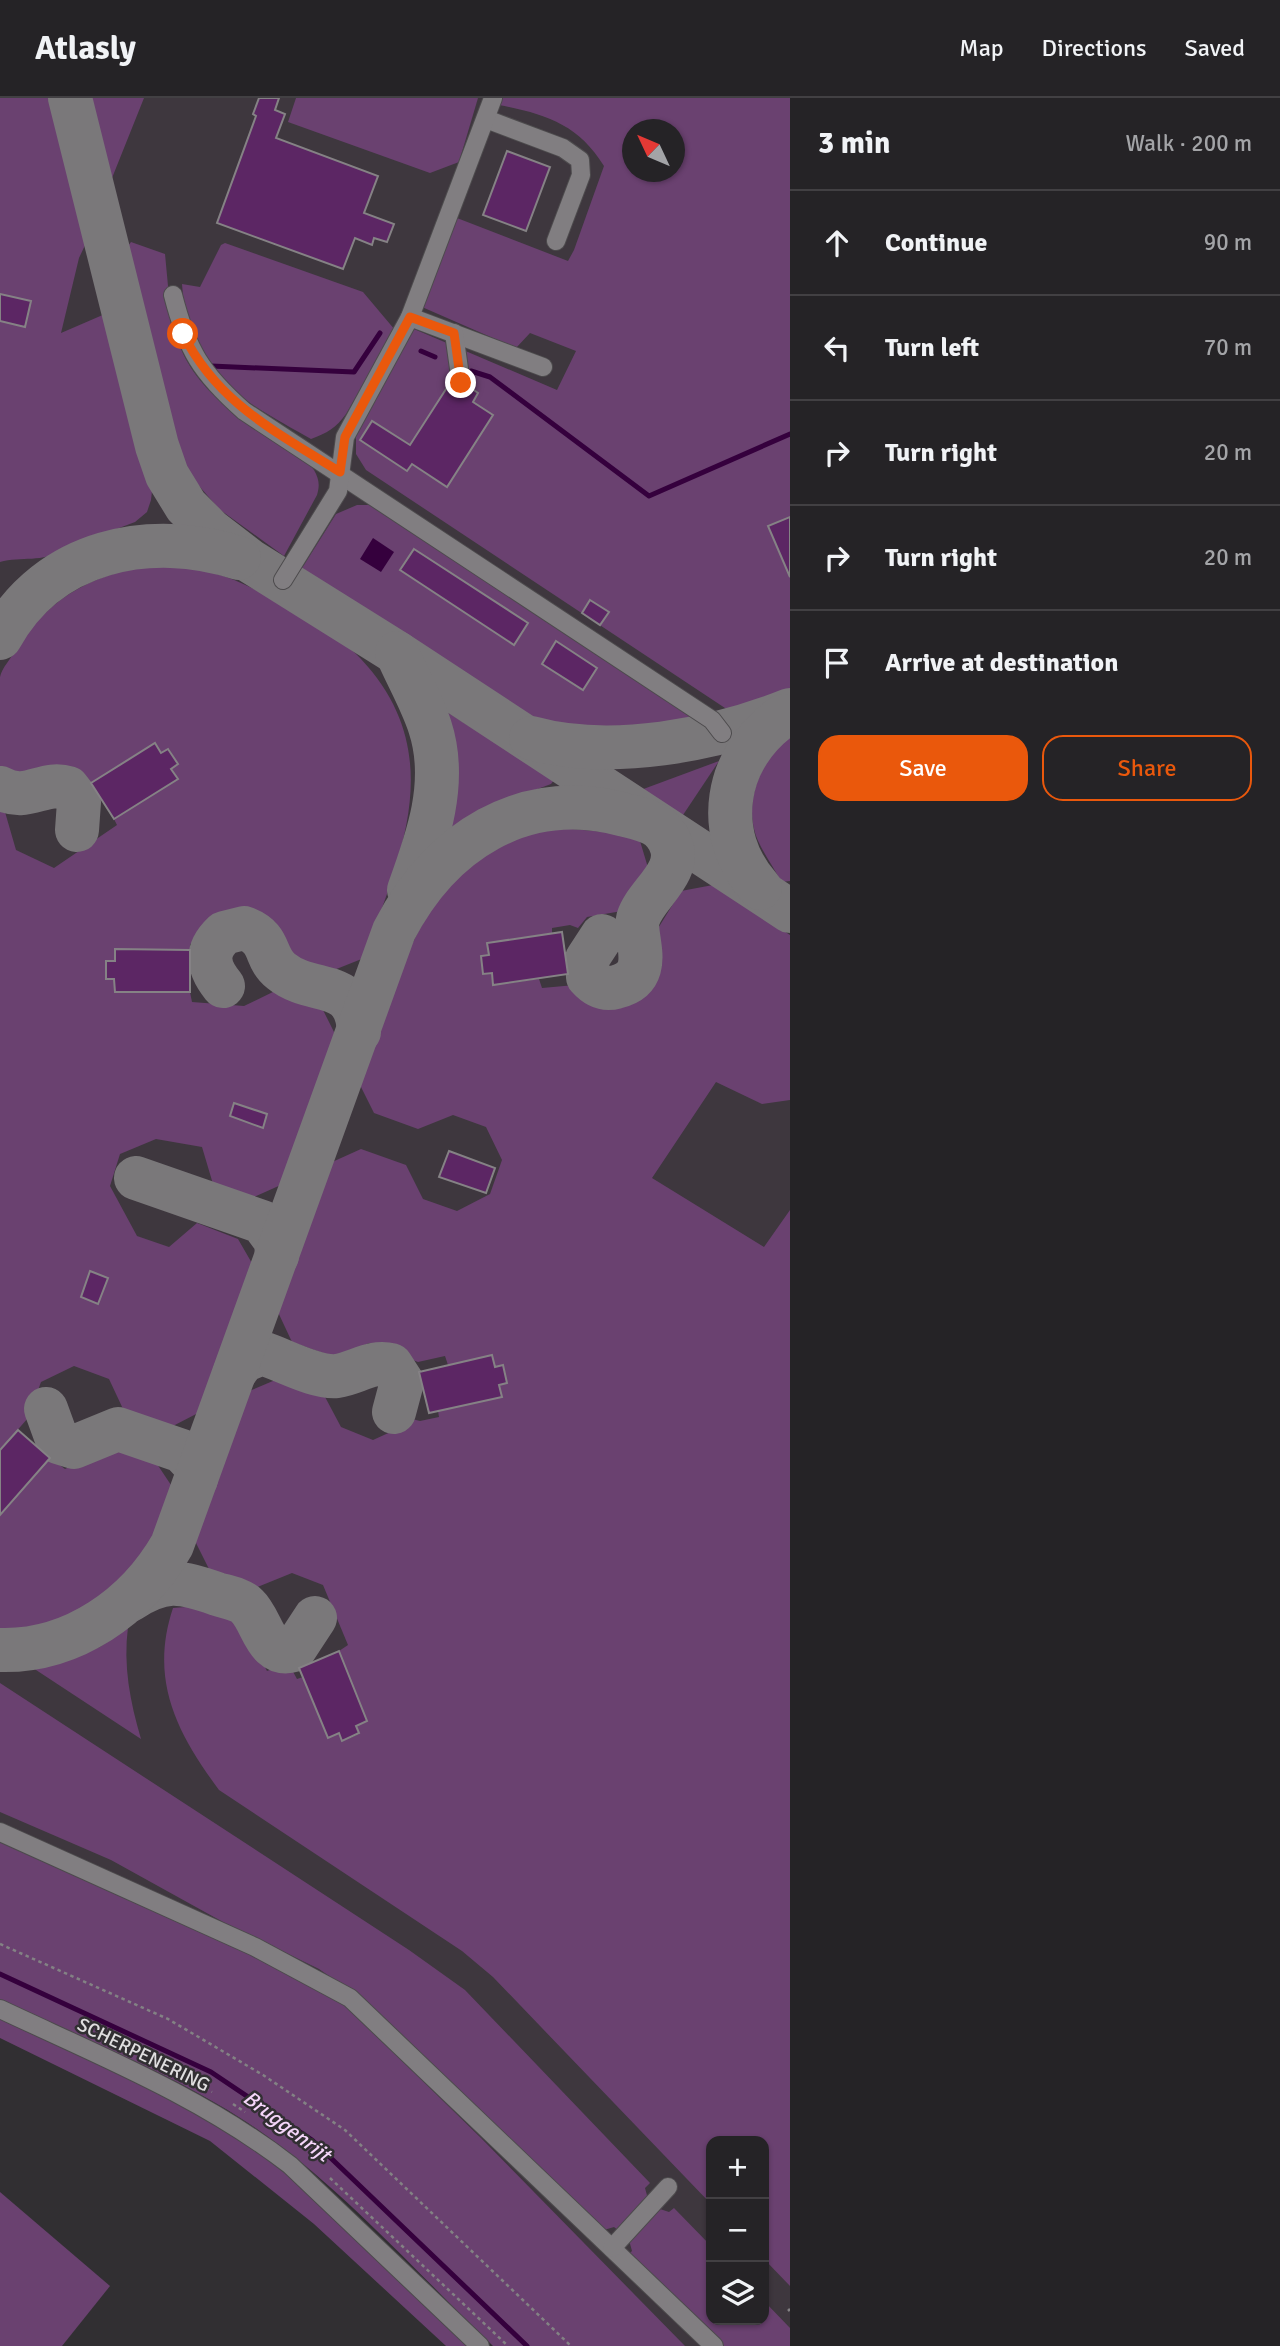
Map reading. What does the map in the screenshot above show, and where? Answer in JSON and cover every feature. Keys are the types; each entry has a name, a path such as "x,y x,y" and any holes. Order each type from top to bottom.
{"street":[{"path":"283,580 338,491 345,437 410,317 493,98"},
{"path":"486,119 563,148 580,160 581,175 556,241"},
{"path":"173,295 183,334 196,360 221,390 244,411 712,720 722,733"},
{"path":"410,317 543,367"},
{"path":"454,333 461,383"},
{"path":"0,1832 255,1947 350,1998 714,2346"},
{"name":"SCHERPENERING","path":"0,2009 165,2085 257,2139 290,2165 480,2346"},
{"path":"612,2248 668,2187"}],"path":[{"path":"0,1944 168,2019 263,2074 345,2130 571,2346"}],"shaded area":[{"path":"0,98 790,98 790,2346 553,2346 341,2140 0,1951"},
{"path":"0,98 57,98 87,241 79,258 61,333 105,314 153,482 147,512 135,522 47,557 0,562"},
{"path":"87,98 144,98 108,188 95,143"},
{"path":"296,98 478,98 459,162 430,173 288,122"},
{"path":"501,98 790,98 790,690 728,710 366,470 356,454 356,434 414,329 557,390 576,351 530,333 516,348 422,307 457,218 568,261 604,166 583,140 571,131 531,112 499,105"},
{"path":"131,242 165,254 173,322 178,341 196,375 231,410 300,457 316,473 319,485 317,495 284,556 219,509 188,473 168,418 123,253"},
{"path":"225,243 363,292 395,330 346,414 326,432 311,439 268,415 213,374 194,345 182,284 200,287 221,245"},
{"path":"357,505 371,505 693,718 649,725 604,727 560,723 518,712 302,568 336,514"},
{"path":"373,538 394,552 381,572 360,559"},
{"path":"163,564 203,570 254,589 334,637 361,659 388,695 404,731 410,767 409,805 403,842 364,958 334,970 293,958 275,922 239,909 206,924 197,942 190,944 190,950 115,949 115,961 106,961 106,979 114,979 115,992 190,992 192,1002 244,1006 277,990 321,1006 336,1036 283,1184 252,1198 213,1184 202,1147 156,1139 120,1154 110,1186 137,1236 169,1247 197,1223 238,1239 253,1265 200,1412 171,1427 124,1411 109,1379 74,1366 41,1382 28,1418 0,1450 0,809 5,812 16,850 54,868 117,825 114,819 177,779 171,769 178,764 169,749 161,753 155,743 91,783 60,770 21,780 0,769 0,677 29,631 61,600 97,580 140,567"},
{"path":"439,707 554,780 551,784 481,810 450,829 451,753"},
{"path":"790,736 790,881 781,882 756,836 752,803 765,766"},
{"path":"719,761 681,818 638,791"},
{"path":"549,827 617,833 640,841 649,871 622,911 587,917 578,928 570,925 552,928 552,933 487,943 489,955 481,957 483,974 492,973 494,985 539,979 542,988 575,985 606,1006 640,999 662,966 657,930 681,891 713,885 790,935 790,1100 762,1104 716,1082 652,1178 764,1247 790,1210 790,2286 769,2264 769,2136 706,2136 706,2199 493,1977 462,1951 219,1790 180,1726 171,1705 166,1682 166,1634 173,1608 198,1606 242,1623 267,1671 283,1665 291,1668 297,1679 303,1677 343,1741 359,1734 356,1726 367,1721 339,1651 348,1645 323,1585 292,1573 255,1588 210,1571 195,1541 247,1392 280,1378 324,1395 341,1427 373,1440 408,1424 412,1419 420,1421 439,1417 438,1411 501,1396 499,1385 507,1383 503,1366 495,1367 492,1355 448,1365 445,1356 418,1362 369,1343 337,1358 292,1342 277,1310 330,1163 361,1149 406,1165 423,1199 457,1211 490,1194 502,1160 486,1127 453,1115 418,1129 374,1113 359,1083 403,963 422,925 445,890 473,861 507,840"},
{"path":"110,1447 157,1464 173,1488 143,1554 126,1577 111,1591 77,1612 39,1625 0,1630 0,1515 50,1458 65,1469"},
{"path":"128,1627 128,1683 141,1739 33,1668 100,1647"},
{"path":"0,1683 409,1950 465,1990 650,2183 645,2188 648,2199 619,2231 614,2227 604,2230 356,1995 319,1969 223,1922 111,1860 0,1812"},
{"path":"0,1840 238,1945 344,2004 481,2138 685,2346 493,2346 344,2199 248,2123 158,2072 0,2000"},
{"path":"0,2019 157,2092 227,2128 294,2178 472,2346 446,2346 314,2224 210,2141 0,2038"},
{"path":"0,2192 110,2286 62,2346 0,2346"},
{"path":"674,2208 706,2241 706,2325 769,2325 769,2306 790,2328 790,2346 724,2346 629,2254 632,2251 629,2240 660,2209 669,2212"}],"building":[{"path":"259,98 279,98 275,110 285,114 276,138 378,176 364,213 394,224 387,242 374,238 372,245 355,238 343,269 217,223 256,116 253,114"},
{"path":"507,151 550,167 526,231 483,215"},
{"path":"0,294 31,301 25,327 0,321"},
{"path":"448,386 457,394 463,394 471,388 478,393 473,402 493,415 447,487 412,464 407,471 360,440 372,421 410,445"},
{"path":"790,517 790,577 768,526"},
{"path":"414,549 528,623 514,645 400,570"},
{"path":"590,600 609,612 600,625 582,613"},
{"path":"556,641 597,668 583,690 542,664"},
{"path":"155,743 161,753 168,749 178,764 171,769 178,779 114,819 91,783"},
{"path":"562,932 568,974 493,985 492,973 483,974 481,956 489,955 487,943"},
{"path":"115,949 190,950 190,992 115,992 114,979 106,979 106,961 115,961"},
{"path":"234,1103 267,1114 263,1128 230,1116"},
{"path":"449,1151 495,1168 486,1193 439,1177"},
{"path":"90,1271 108,1278 98,1304 81,1297"},
{"path":"492,1355 495,1367 503,1365 507,1383 499,1385 502,1397 429,1413 419,1372"},
{"path":"18,1430 50,1458 0,1515 0,1450"},
{"path":"339,1651 367,1721 356,1726 359,1733 342,1741 339,1733 328,1738 299,1668"}],"waterway":[{"path":"211,366 354,372 380,333"},
{"path":"421,351 435,357"},
{"path":"471,371 490,377 649,496 790,434"},
{"name":"Bruggenrijt","path":"0,1974 211,2072 312,2140 527,2346"}],"taxiway":[{"path":"70,98 157,446 167,475 186,506 211,531 250,561 397,653 790,911"},
{"path":"0,638 20,608 45,584 73,566 104,554 137,547 171,546 239,558"},
{"path":"397,653 430,727 437,768 429,830 409,890"},
{"path":"531,738 595,747 662,744 729,730 790,710"},
{"path":"760,888 745,867 735,844 730,820 731,797 737,774 748,752 763,733 783,716"},
{"path":"0,788 19,793 59,786 68,788 79,802 77,830"},
{"path":"0,1650 27,1649 53,1643 100,1621 141,1587 172,1545 394,931 413,899 435,871 460,848 488,829 519,816 552,809 588,808 646,821 658,827 668,838 673,855 667,874 638,919 640,966 629,982 604,988 588,977 587,959 602,936"},
{"path":"223,986 211,965 211,952 224,933 244,928 259,937 275,966 281,971 306,984 331,990 350,1002 356,1014 359,1032"},
{"path":"136,1178 262,1222 276,1241 277,1256"},
{"path":"235,1372 243,1361 262,1353 328,1376 337,1376 377,1364 391,1365 402,1382 394,1412"},
{"path":"46,1409 58,1442 74,1447 118,1429 182,1451 196,1466 196,1479"},
{"path":"130,1600 153,1588 172,1584 193,1586 233,1598 244,1604 252,1613 271,1644 284,1651 294,1650 315,1618"}],"route":[{"path":"183,334 196,360 221,390 244,411 340,472 341,447 345,437 410,317 454,333 461,383"}]}
